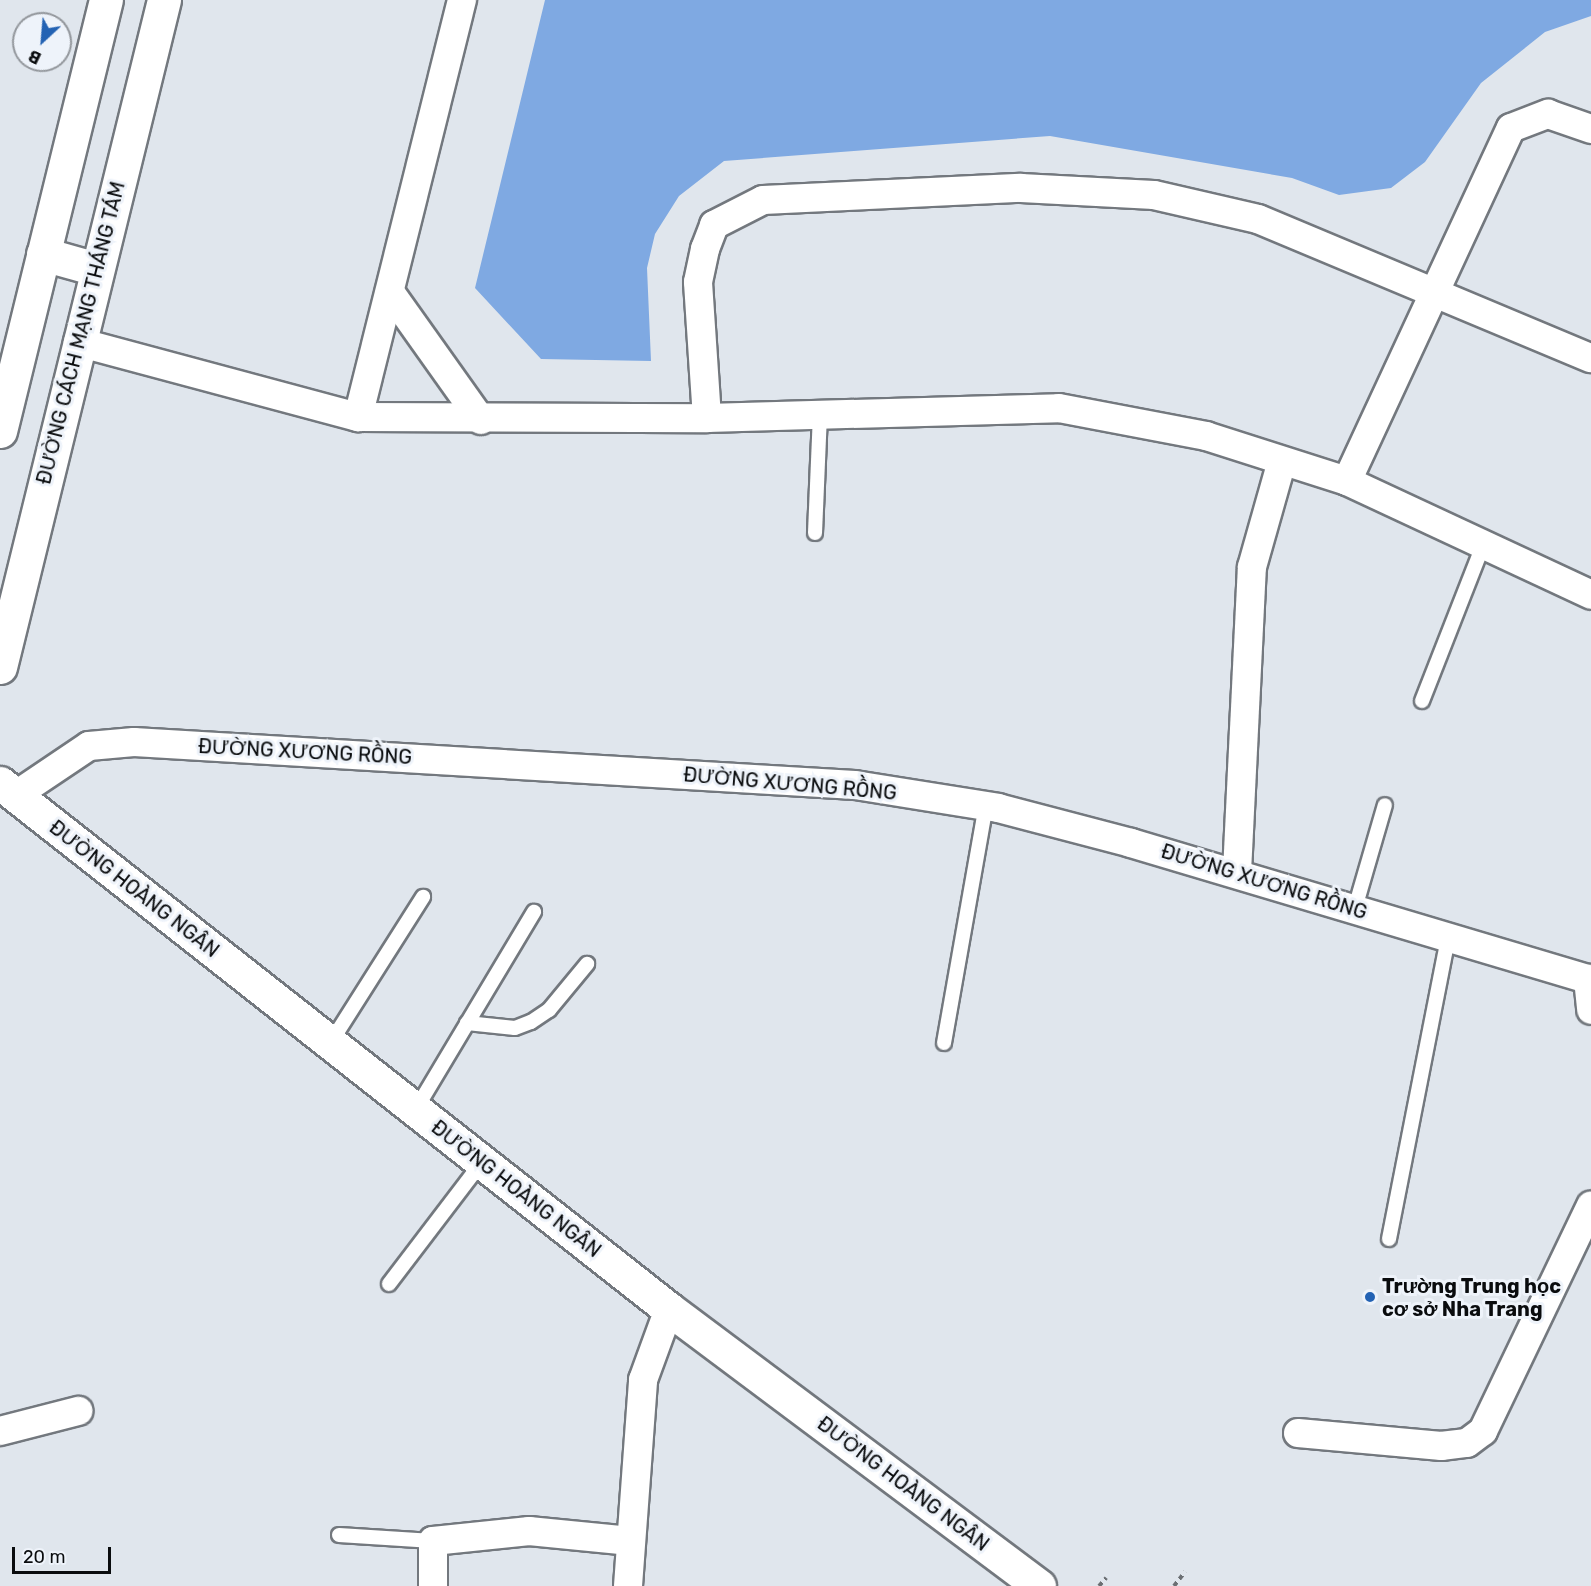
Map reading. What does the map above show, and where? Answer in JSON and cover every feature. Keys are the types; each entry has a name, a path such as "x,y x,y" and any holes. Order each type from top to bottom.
{"main road":[{"path":"0,431 106,0"},
{"name":"ĐƯỜNG CÁCH MẠNG THÁNG TÁM","path":"0,667 78,342 164,0"},
{"path":"43,254 96,269"},
{"name":"ĐƯỜNG HOÀNG NGÂN","path":"8,789 669,1309 1039,1586"}],"street":[{"path":"358,417 462,0"},
{"path":"1347,481 1434,289 1511,128 1548,114 1591,129"},
{"path":"707,418 698,282 705,249 714,225 764,200 1021,188 1154,195 1258,219 1434,289 1591,357"},
{"path":"390,292 481,420"},
{"path":"78,342 358,417 481,420 707,418 1059,408 1206,436 1347,481 1484,543 1591,596"},
{"path":"1237,872 1252,567 1282,460"},
{"name":"ĐƯỜNG XƯƠNG RỒNG","path":"8,789 89,746 134,742 855,785 986,806 1237,872 1589,979"},
{"path":"1589,979 1591,1010"},
{"path":"1298,1433 1441,1446 1467,1443 1483,1431 1591,1206"},
{"path":"628,1586 643,1380 669,1309"},
{"path":"0,1431 78,1411"},
{"path":"433,1586 433,1541 530,1530 632,1541"}],"lane":[{"path":"815,533 820,413"},
{"path":"1422,701 1484,543"},
{"path":"1355,908 1385,805"},
{"path":"944,1043 986,806"},
{"path":"331,1042 423,897"},
{"path":"416,1109 534,912"},
{"path":"1389,1239 1448,938"},
{"path":"467,1023 514,1028 531,1023 549,1010 587,964"},
{"path":"389,1284 482,1162"},
{"path":"339,1535 433,1541"}],"path":[{"path":"1174,1586 1185,1572"},
{"path":"1099,1586 1106,1578"}],"water":[{"path":"545,0 1591,0 1591,16 1545,32 1481,83 1425,162 1391,188 1339,195 1292,178 1050,136 724,161 679,196 655,234 647,268 651,361 541,359 475,288"}],"place":[{"name":"Trường Trung học cơ sở Nha Trang","path":"1370,1297"}]}
